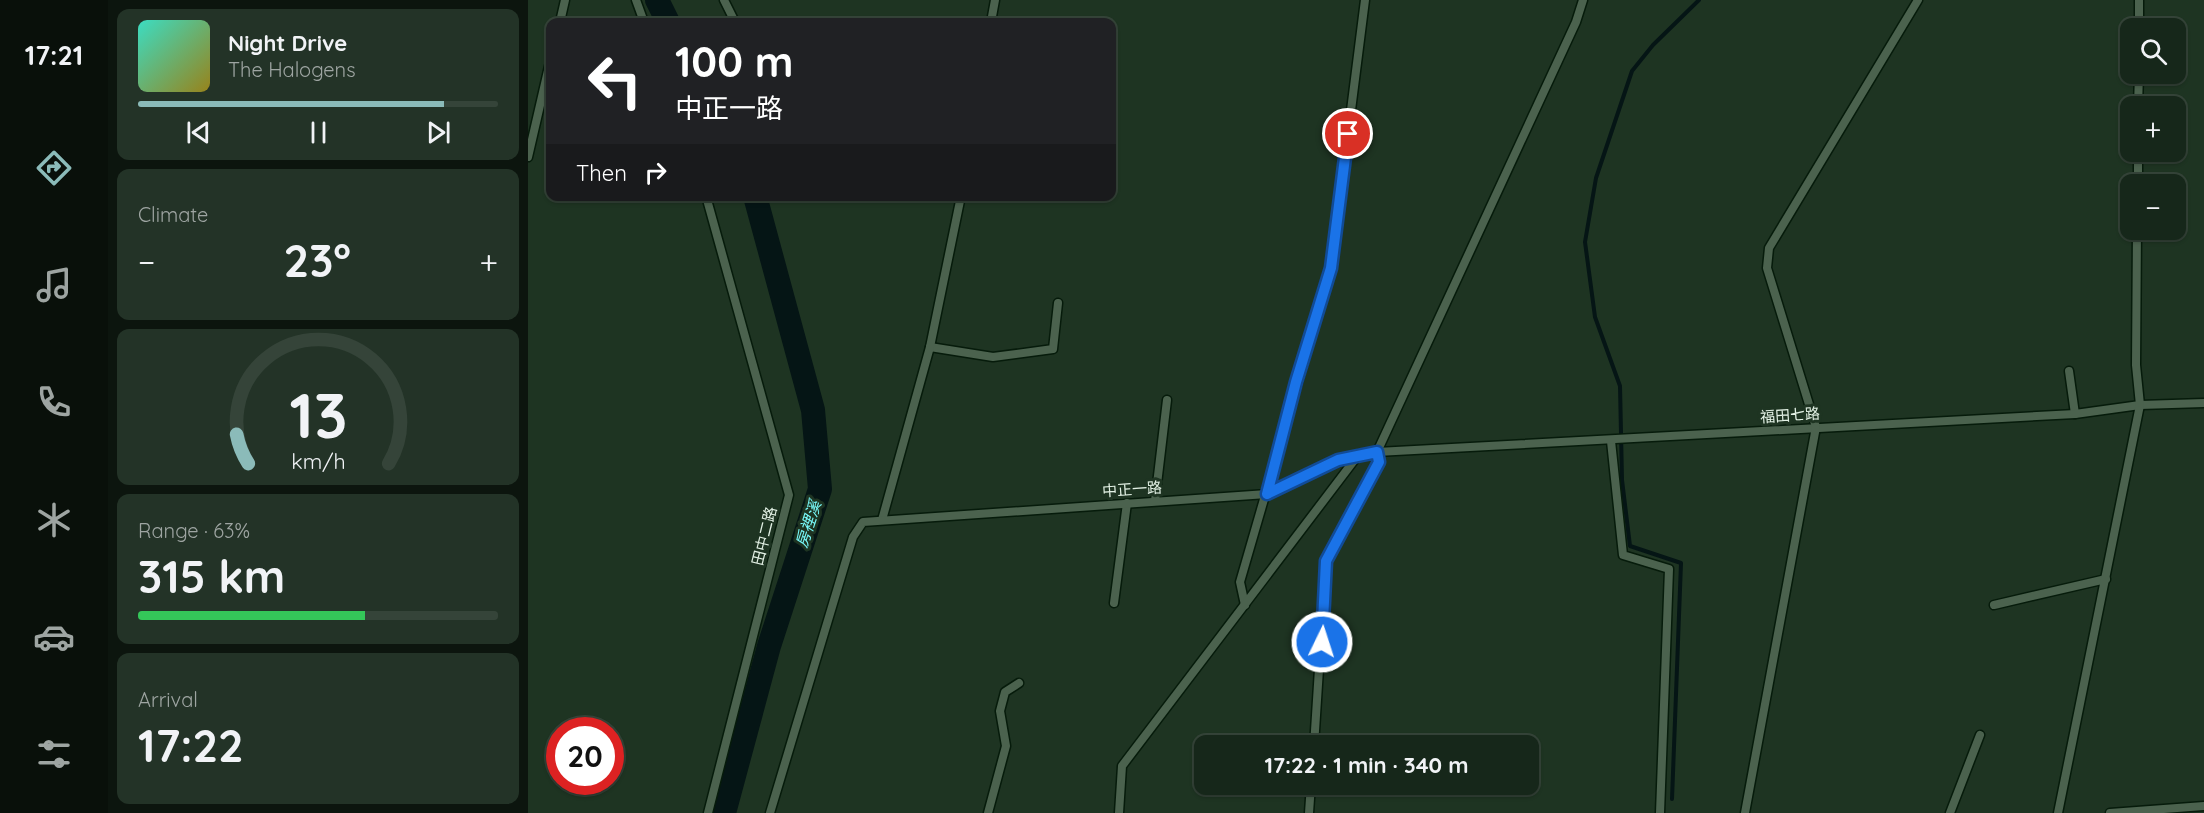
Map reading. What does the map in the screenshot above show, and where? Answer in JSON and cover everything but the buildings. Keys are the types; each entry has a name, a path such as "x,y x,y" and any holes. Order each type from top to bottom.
{"lane":[{"path":"561,18 565,0"},
{"path":"636,0 643,18"},
{"path":"723,0 733,18"},
{"path":"992,18 995,0"},
{"path":"1245,604 1240,582 1267,494 1296,382 1331,268 1365,0"},
{"path":"1315,735 1326,561 1379,462 1377,452 1576,22 1583,0"},
{"path":"1745,813 1816,427 1767,268 1768,248 1918,0"},
{"path":"2139,0 2139,18"},
{"path":"528,157 546,79"},
{"name":"田中二路","path":"707,201 789,495 708,813"},
{"path":"882,520 930,347 960,201"},
{"path":"2058,813 2140,405 2136,365 2137,240"},
{"path":"930,347 993,357 1053,349 1058,303"},
{"path":"2068,371 2075,414"},
{"path":"1155,501 1167,400"},
{"name":"福田七路","path":"1377,452 2075,414 2140,405 2204,403"},
{"path":"1611,441 1623,555 1669,569 1660,813"},
{"name":"中正一路","path":"770,813 853,537 863,522 1267,494 1328,465 1360,454 1377,452"},
{"path":"1119,813 1122,766 1360,454"},
{"path":"1114,603 1126,503"},
{"path":"1994,606 2106,579"},
{"path":"988,813 1006,746 1000,711 1005,692 1019,683"},
{"path":"1950,813 1980,735"},
{"path":"1309,813 1310,795"},
{"path":"2110,813 2204,806"}],"waterway":[{"name":"房裡溪","path":"657,0 666,18"},
{"path":"1672,799 1681,563 1630,546 1622,480 1620,386 1595,317 1585,242 1596,178 1632,71 1653,45 1699,0"},
{"name":"房裡溪","path":"724,813 769,646 820,489 813,410 756,201"}],"route":[{"path":"1322,642 1326,561 1379,462 1377,452 1338,460 1267,494 1296,382 1331,268 1348,134"}]}
